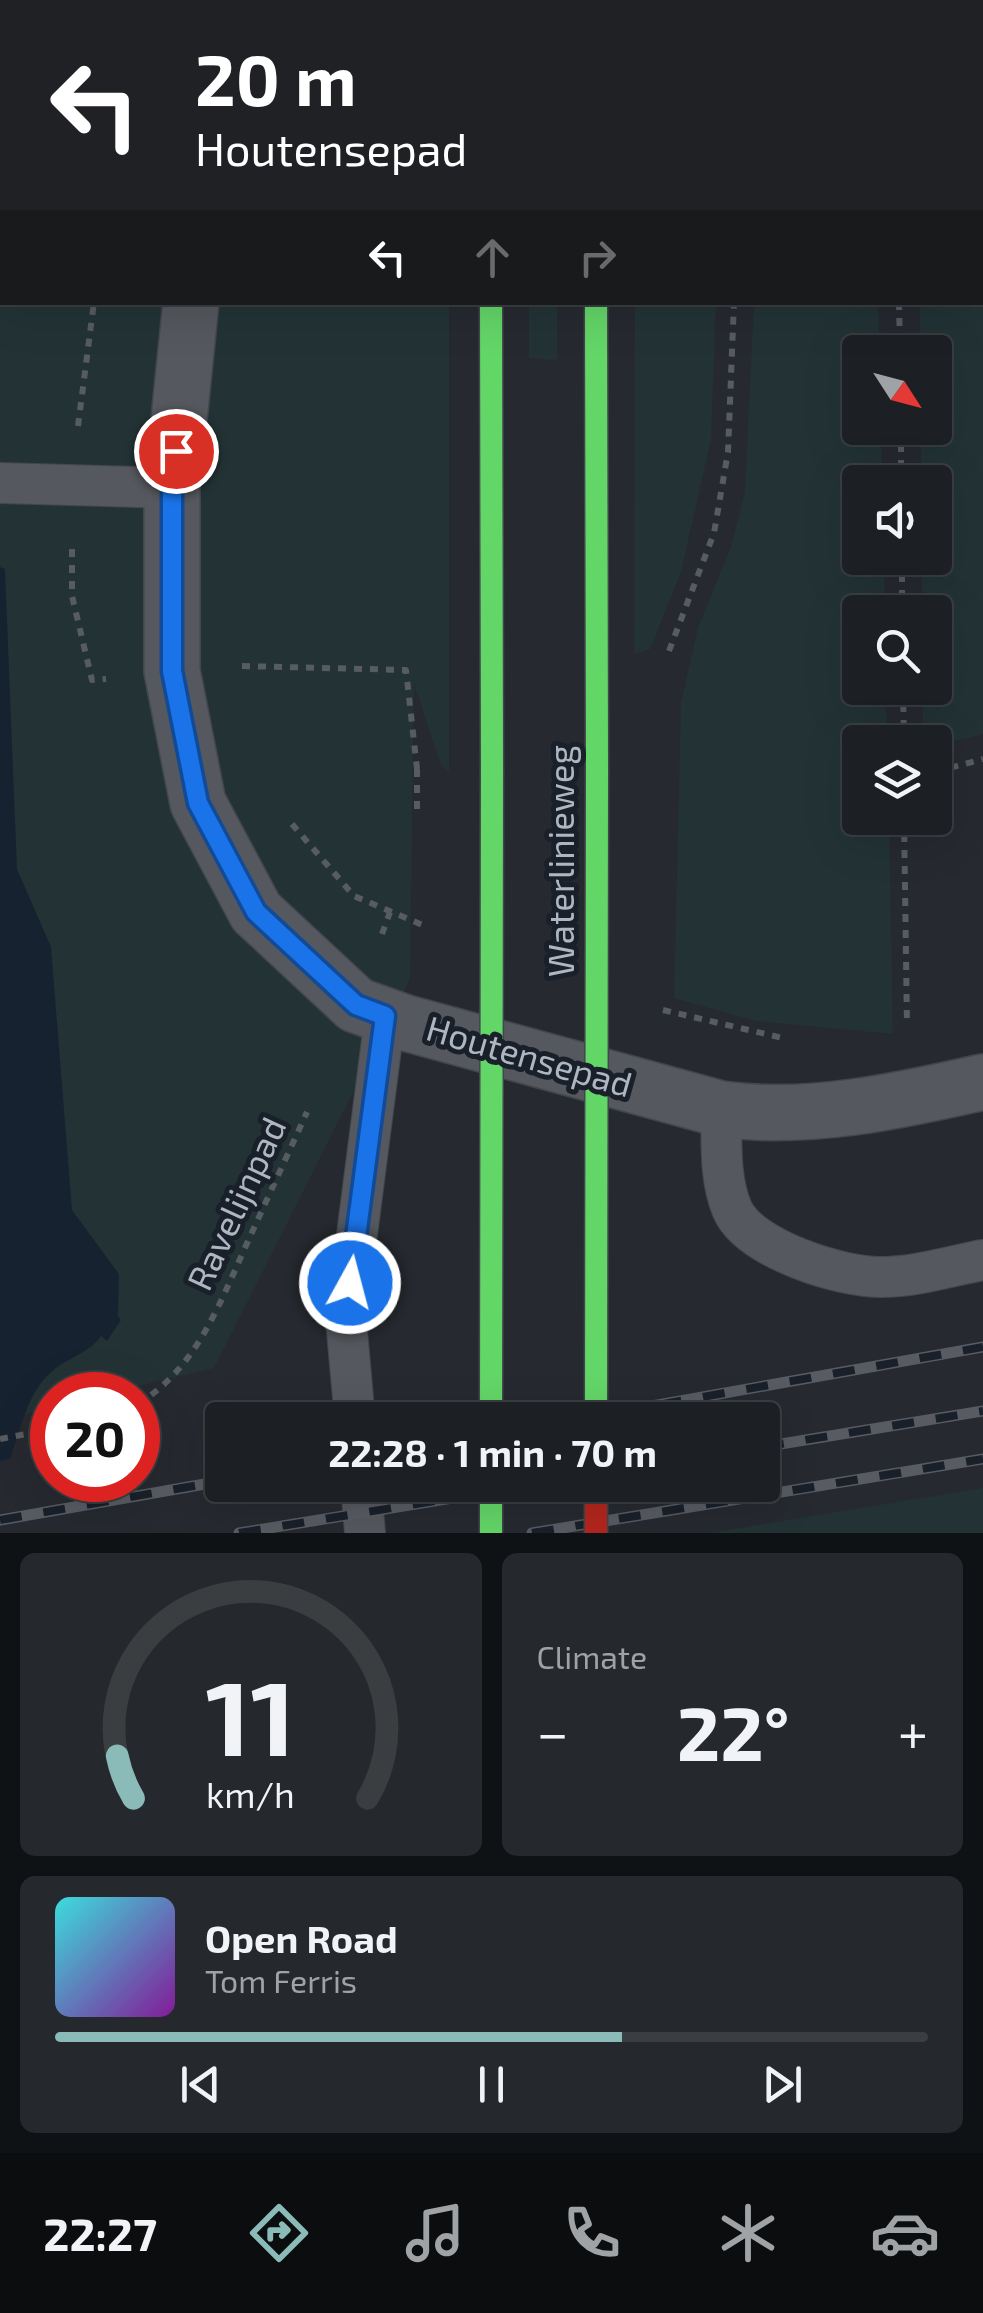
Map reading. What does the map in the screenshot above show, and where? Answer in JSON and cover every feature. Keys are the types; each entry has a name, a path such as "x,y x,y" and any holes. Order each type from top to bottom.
{"main road":[{"name":"Waterlinieweg","path":"491,305 492,1402"},
{"name":"Waterlinieweg","path":"596,305 596,1402"},
{"path":"492,1502 492,1533"},
{"path":"596,1502 596,1533"}],"street":[{"name":"Houtensepad","path":"191,305 172,488 172,671 198,803 256,912 371,1011 722,1109 756,1114 867,1105 983,1082"}],"lane":[{"path":"0,483 172,488"},
{"path":"353,1402 346,1320 371,1011"},
{"path":"722,1109 722,1176 733,1214 766,1244 823,1268 883,1278 983,1260"},
{"path":"363,1502 366,1533"}],"path":[{"path":"666,658 714,533 728,452 734,305"},
{"path":"900,305 900,335"},
{"path":"262,668 406,670 417,769"},
{"path":"952,767 983,758"},
{"path":"904,835 907,1044 913,1098"},
{"name":"Ravelijnpad","path":"160,1390 180,1370 206,1333 371,1011"},
{"path":"0,1439 30,1433"}],"shaded area":[{"path":"0,305 449,305 449,772 441,765 414,683 410,979 214,1368 160,1381 160,1372 30,1372 30,1413 0,1421"},
{"path":"529,305 557,305 557,360 529,358"},
{"path":"635,305 716,305 711,439 681,572 650,649 634,654"},
{"path":"754,305 878,305 879,335 842,335 842,445 881,445 882,465 842,465 842,575 884,575 885,595 842,595 842,705 886,705 887,725 842,725 842,835 889,835 893,1034 756,1021 674,998 681,703 698,628 731,547 745,492"},
{"path":"920,305 983,305 983,734 952,742 952,725 923,725 923,705 952,705 952,595 922,595 922,575 952,575 952,465 921,465 921,445 952,445 952,335 920,335"},
{"path":"983,1488 983,1533 709,1533"}],"water":[{"path":"0,567 5,569 17,869 51,947 72,1210 119,1274 121,1320 107,1341 101,1336 52,1372 30,1372 30,1404 10,1459 0,1461"}],"railway":[{"path":"674,1402 983,1347"},
{"path":"780,1444 983,1411"},
{"path":"532,1533 983,1459"},
{"path":"0,1520 205,1484"},
{"path":"239,1533 428,1502"}],"traffic: fast":[{"path":"491,305 492,769"},
{"path":"596,305 597,770"},
{"path":"491,1402 492,769"},
{"path":"596,1402 597,770"},
{"path":"491,1502 491,1533"}],"traffic: jam":[{"path":"596,1502 596,1533"}],"route":[{"path":"176,451 172,488 172,671 198,803 256,912 356,1005 385,1016 350,1283"}]}
